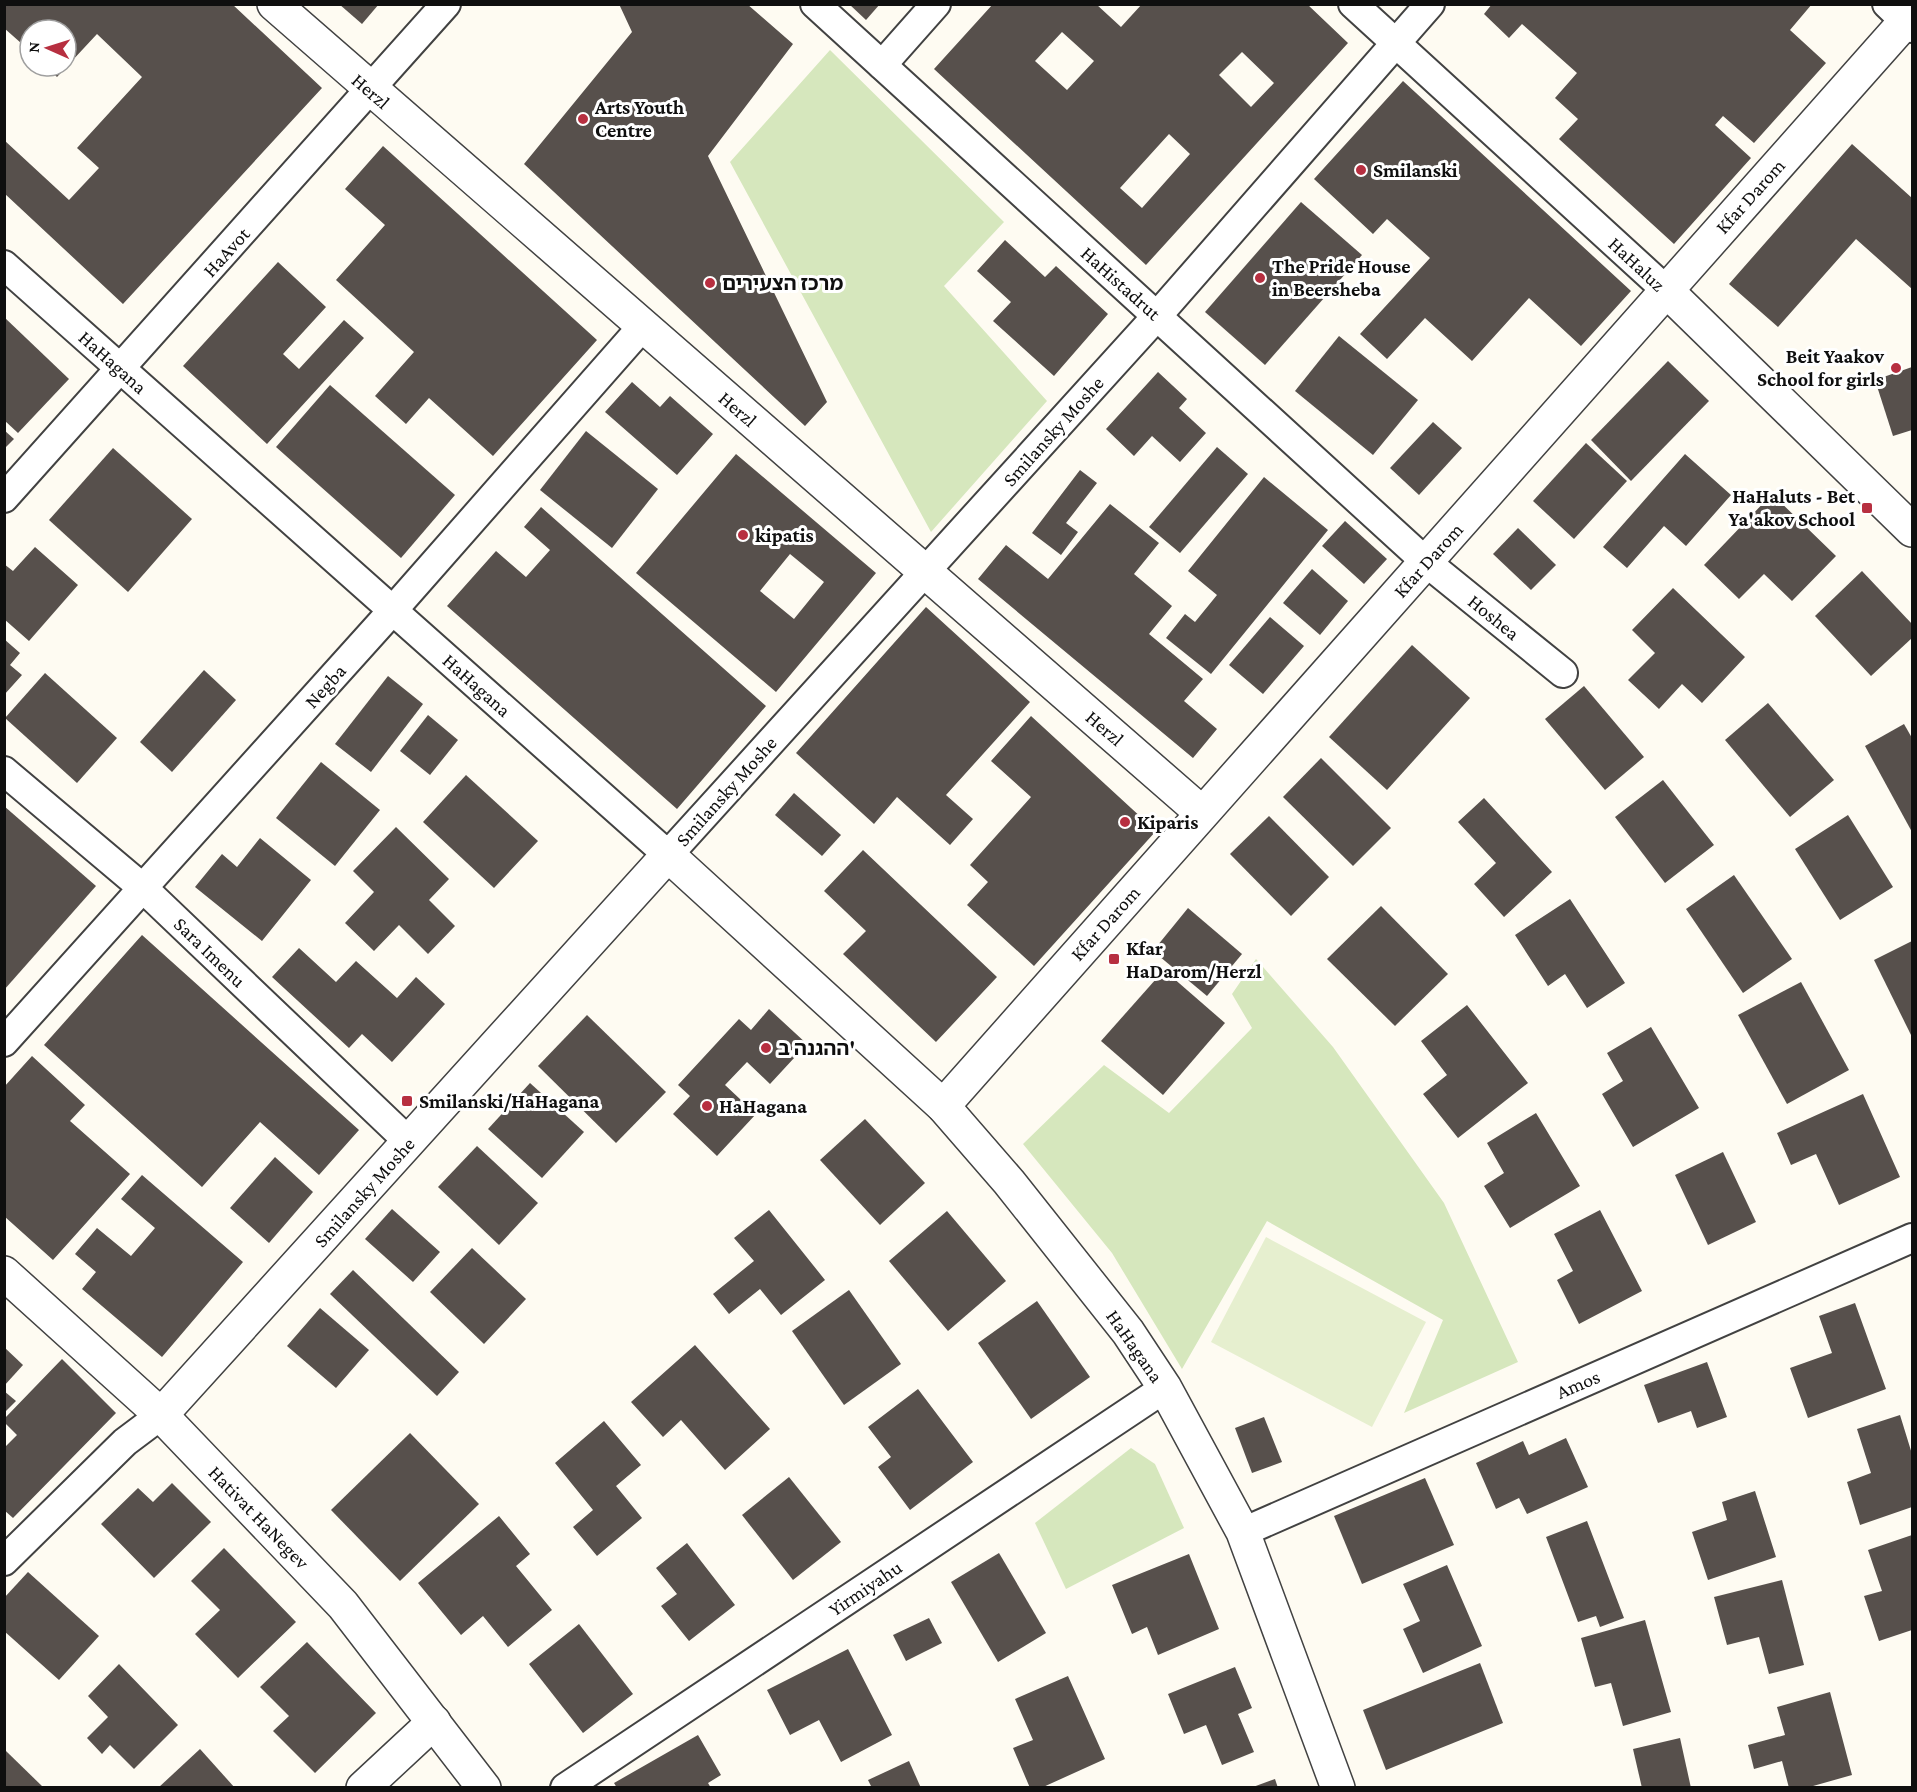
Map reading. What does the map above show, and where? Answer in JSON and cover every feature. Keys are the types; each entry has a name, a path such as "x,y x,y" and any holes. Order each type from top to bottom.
{"street":[{"name":"Herzl","path":"274,4 1202,813"},
{"name":"HaAvot","path":"4,498 122,369 446,4"},
{"name":"HaHistadrut","path":"815,4 1426,562"},
{"path":"882,65 936,4"},
{"name":"HaHaluz","path":"1353,4 1666,291 1912,530"},
{"name":"Smilansky Moshe","path":"4,1561 125,1442 161,1415 1157,316 1430,4"},
{"name":"Kfar Darom","path":"943,1106 1666,291 1904,17"},
{"name":"HaHagana","path":"4,265 668,855 943,1106 1009,1182 1087,1278 1128,1332 1165,1388 1243,1532 1338,1788"},
{"name":"Negba","path":"4,1042 393,610 642,327"},
{"name":"Hoshea","path":"1426,562 1563,673"},
{"name":"Sara Imenu","path":"4,771 144,889 409,1142"},
{"name":"Amos","path":"1243,1532 1912,1238"},
{"name":"Hativat HaNegev","path":"4,1273 161,1415 343,1605 484,1788"},
{"name":"Yirmiyahu","path":"565,1788 1165,1388"},
{"path":"363,1788 434,1722"}],"green space":[{"path":"830,50 1004,222 944,286 1047,401 931,532 730,162"},
{"path":"1256,959 1333,1047 1444,1203 1518,1362 1404,1413 1443,1320 1267,1221 1182,1369 1112,1253 1023,1144 1104,1065 1169,1113 1252,1028 1232,994"},
{"path":"1266,1237 1426,1322 1372,1427 1211,1342"},
{"path":"1131,1448 1155,1464 1184,1528 1066,1589 1035,1523"}],"building":[{"path":"4,4 232,4 322,88 123,304 4,193 4,140 69,200 99,168 77,148 142,77 97,34 78,54 78,18 18,18 18,40 4,28"},
{"path":"339,4 379,4 362,24"},
{"name":"מרכז הצעירים","path":"619,4 747,4 793,44 708,156 827,402 805,426 524,164 632,32"},
{"path":"849,4 880,4 866,20"},
{"path":"993,4 1096,4 1121,27 1142,4 1307,4 1348,43 1146,265 934,69","holes":["1062,32 1094,61 1067,90 1035,61","1242,52 1274,83 1251,107 1219,75","1169,134 1190,154 1142,208 1120,188"]},
{"path":"1492,4 1812,4 1790,30 1826,63 1754,143 1723,116 1715,125 1751,158 1674,244 1559,139 1578,119 1555,98 1577,73 1522,24 1509,38 1484,14"},
{"path":"1403,81 1631,291 1581,346 1529,298 1472,361 1425,318 1387,359 1360,334 1430,258 1387,219 1373,234 1314,179"},
{"path":"1852,144 1912,198 1912,289 1856,239 1778,327 1729,284"},
{"path":"383,146 597,340 493,456 429,398 406,424 375,396 414,352 336,280 385,225 345,189"},
{"path":"1301,202 1362,255 1265,365 1205,312"},
{"path":"1005,240 1045,277 1056,266 1108,314 1054,376 993,321 1011,302 977,271"},
{"path":"278,262 326,307 283,354 299,369 344,320 364,338 267,444 183,366"},
{"path":"4,317 69,379 18,433 4,420"},
{"path":"1339,336 1418,400 1373,455 1295,391"},
{"path":"1668,361 1709,401 1631,481 1591,440"},
{"path":"1912,367 1912,430 1893,436 1875,380"},
{"path":"1158,372 1187,399 1179,408 1206,433 1180,462 1152,436 1134,456 1106,429"},
{"path":"632,382 660,407 670,396 713,434 677,475 605,412"},
{"path":"330,385 455,495 401,558 276,447"},
{"path":"1433,422 1462,448 1419,495 1390,468"},
{"path":"4,430 14,439 4,449"},
{"path":"586,431 658,489 612,548 540,490"},
{"path":"1586,443 1627,481 1574,539 1533,501"},
{"path":"1217,447 1248,474 1180,553 1149,527"},
{"path":"113,448 192,519 128,592 49,520"},
{"path":"736,454 876,573 776,692 636,573","holes":["790,554 824,582 794,619 760,591"]},
{"path":"1685,454 1731,495 1686,546 1664,526 1627,568 1603,547"},
{"path":"1080,470 1097,483 1066,523 1078,532 1061,555 1032,533"},
{"path":"1264,477 1328,530 1211,674 1166,638 1185,614 1195,622 1217,595 1188,571"},
{"path":"1772,494 1836,556 1792,601 1764,574 1739,599 1704,565"},
{"path":"1110,504 1159,543 1134,574 1172,606 1149,634 1203,679 1184,701 1217,729 1193,758 978,579 1006,545 1048,579"},
{"path":"541,507 766,706 677,809 447,606 496,551 526,577 550,550 524,527"},
{"path":"1345,521 1387,559 1364,584 1322,546"},
{"path":"1518,528 1556,565 1531,590 1493,554"},
{"path":"35,547 78,585 29,641 4,619 4,564 13,571"},
{"path":"1312,569 1348,601 1320,635 1283,603"},
{"path":"1862,571 1912,624 1912,638 1871,676 1815,616"},
{"path":"1673,588 1745,657 1702,703 1682,684 1659,709 1628,680 1655,653 1632,630"},
{"path":"926,607 1030,702 946,795 973,819 950,845 897,797 874,824 796,753"},
{"path":"1270,617 1304,646 1263,694 1229,665"},
{"path":"4,639 20,653 10,665 22,675 4,695"},
{"path":"1412,645 1470,698 1387,790 1329,737"},
{"path":"204,670 236,700 172,772 140,742"},
{"path":"45,673 117,738 77,783 5,718"},
{"path":"388,676 423,704 371,772 335,744"},
{"path":"1584,686 1644,757 1605,790 1545,719"},
{"path":"1768,703 1834,780 1790,817 1725,740"},
{"path":"428,715 458,740 430,775 400,751"},
{"path":"1031,716 1156,831 1034,966 967,905 988,882 970,865 1031,797 991,761"},
{"path":"1904,724 1912,738 1912,832 1865,746"},
{"path":"1321,758 1391,828 1353,866 1283,797"},
{"path":"321,762 380,810 335,866 276,818"},
{"path":"466,775 538,841 494,888 423,822"},
{"path":"1663,780 1714,845 1665,883 1615,817"},
{"path":"794,793 841,835 822,856 775,815"},
{"path":"1484,798 1552,872 1504,917 1474,884 1496,863 1458,822"},
{"path":"4,806 96,886 4,990"},
{"path":"1848,815 1893,887 1840,920 1795,849"},
{"path":"1269,816 1329,877 1291,916 1230,854"},
{"path":"396,827 449,879 429,900 455,926 428,954 399,925 374,951 345,923 374,892 353,871"},
{"path":"260,838 311,880 262,941 195,887 222,854 237,867"},
{"path":"863,850 997,977 936,1042 843,954 866,931 824,891"},
{"path":"1734,875 1792,959 1743,993 1686,909"},
{"path":"1570,899 1625,983 1587,1008 1565,974 1548,986 1515,935"},
{"path":"1381,906 1448,974 1395,1026 1327,959"},
{"path":"1188,908 1242,954 1207,996 1153,951"},
{"path":"142,935 359,1130 319,1175 260,1122 202,1187 44,1045"},
{"path":"1912,941 1912,1037 1874,960"},
{"path":"299,948 336,982 356,961 397,998 416,977 445,1004 392,1062 362,1034 349,1048 272,977"},
{"path":"1164,970 1225,1023 1163,1095 1101,1041"},
{"path":"1801,982 1849,1070 1787,1104 1738,1015"},
{"path":"1467,1005 1528,1083 1458,1138 1423,1094 1447,1075 1421,1041"},
{"path":"769,1009 807,1044 770,1084 747,1062 725,1085 756,1114 717,1156 673,1114 690,1096 678,1085 739,1019 751,1030"},
{"path":"587,1015 666,1092 616,1143 538,1066"},
{"path":"1651,1027 1699,1108 1633,1147 1602,1094 1623,1081 1607,1053"},
{"path":"32,1056 85,1105 70,1121 130,1174 53,1260 4,1216 4,1087"},
{"path":"530,1083 584,1132 542,1178 488,1129"},
{"path":"1863,1094 1900,1177 1839,1205 1816,1154 1791,1165 1777,1133"},
{"path":"1536,1113 1580,1186 1510,1228 1484,1186 1504,1173 1487,1143"},
{"path":"865,1119 925,1183 880,1225 820,1160"},
{"path":"477,1146 538,1203 499,1245 438,1187"},
{"path":"1723,1152 1756,1222 1708,1245 1675,1175"},
{"path":"275,1157 313,1192 269,1243 230,1208"},
{"path":"142,1175 243,1262 162,1357 82,1289 96,1272 75,1254 97,1228 131,1256 155,1228 121,1199"},
{"path":"392,1209 440,1252 413,1282 365,1239"},
{"path":"769,1210 825,1280 781,1315 760,1289 729,1314 713,1294 754,1261 734,1238"},
{"path":"1600,1210 1642,1291 1579,1324 1557,1280 1573,1271 1554,1234"},
{"path":"947,1211 1006,1281 948,1331 889,1261"},
{"path":"472,1248 526,1299 484,1344 430,1292"},
{"path":"353,1270 459,1372 437,1396 330,1294"},
{"path":"849,1290 901,1364 844,1405 792,1331"},
{"path":"1037,1301 1090,1377 1031,1419 978,1343"},
{"path":"1855,1303 1886,1389 1808,1418 1790,1368 1832,1353 1819,1316"},
{"path":"320,1308 369,1350 336,1388 287,1346"},
{"path":"695,1345 770,1429 725,1470 681,1420 663,1437 631,1402"},
{"path":"4,1347 23,1365 4,1386"},
{"path":"62,1359 116,1413 13,1518 4,1510 4,1448 17,1435 5,1423 5,1418"},
{"path":"1707,1362 1727,1417 1697,1428 1691,1411 1658,1423 1644,1385"},
{"path":"918,1389 973,1462 910,1510 878,1467 891,1457 868,1427"},
{"path":"4,1391 16,1401 4,1413"},
{"path":"1900,1415 1912,1454 1912,1507 1860,1525 1847,1482 1871,1473 1857,1429"},
{"path":"1264,1417 1282,1462 1252,1473 1235,1428"},
{"path":"604,1421 641,1465 616,1486 642,1518 597,1556 573,1527 593,1510 555,1463"},
{"path":"410,1433 479,1504 400,1581 331,1510"},
{"path":"1566,1438 1588,1487 1527,1514 1519,1498 1496,1509 1476,1463 1523,1441 1529,1455"},
{"path":"789,1477 841,1542 793,1580 742,1515"},
{"path":"1425,1478 1454,1545 1362,1584 1334,1516"},
{"path":"172,1483 211,1522 154,1578 101,1524 138,1488 153,1502"},
{"path":"1755,1491 1776,1557 1708,1580 1692,1532 1727,1520 1722,1502"},
{"path":"499,1516 530,1554 516,1566 552,1610 508,1647 483,1616 461,1635 418,1583"},
{"path":"1587,1521 1624,1618 1600,1627 1596,1616 1578,1622 1546,1537"},
{"path":"1912,1535 1912,1630 1879,1641 1864,1596 1882,1591 1868,1550"},
{"path":"687,1543 735,1605 689,1641 661,1606 677,1594 656,1568"},
{"path":"224,1548 296,1622 238,1678 195,1634 220,1610 191,1581"},
{"path":"999,1553 1046,1633 998,1662 951,1582"},
{"path":"1189,1554 1219,1629 1158,1655 1147,1627 1132,1634 1112,1585"},
{"path":"1447,1565 1482,1646 1423,1673 1403,1629 1420,1621 1403,1584"},
{"path":"28,1572 99,1636 59,1680 4,1631 4,1598"},
{"path":"1782,1580 1804,1665 1769,1674 1759,1637 1727,1645 1714,1597"},
{"path":"929,1618 942,1643 906,1661 893,1635"},
{"path":"1645,1620 1671,1712 1623,1726 1611,1683 1595,1687 1581,1638"},
{"path":"579,1624 633,1694 583,1733 529,1664"},
{"path":"307,1642 376,1713 315,1773 273,1731 289,1716 260,1687"},
{"path":"848,1649 892,1735 841,1762 819,1720 790,1735 767,1690"},
{"path":"1480,1663 1503,1723 1386,1770 1363,1710"},
{"path":"119,1664 178,1725 134,1769 110,1745 102,1754 87,1738 108,1717 88,1696"},
{"path":"1235,1667 1252,1708 1238,1714 1254,1752 1222,1765 1206,1725 1184,1734 1168,1694"},
{"path":"1068,1676 1105,1759 1041,1788 1030,1788 1013,1748 1033,1740 1015,1699"},
{"path":"1830,1692 1852,1775 1806,1788 1789,1788 1782,1761 1754,1769 1748,1745 1785,1735 1777,1707"},
{"path":"698,1735 721,1775 708,1783 711,1788 617,1788 614,1783"},
{"path":"1680,1738 1691,1788 1642,1788 1633,1749"},
{"path":"200,1749 235,1788 158,1788"},
{"path":"6,1751 44,1788 4,1788"},
{"path":"909,1761 921,1788 872,1788 868,1780"},
{"path":"1275,1779 1278,1788 1253,1788 1253,1787"}],"place":[{"name":"Arts Youth Centre","path":"583,119"},
{"name":"Smilanski","path":"1361,170"},
{"name":"The Pride House in Beersheba","path":"1260,278"},
{"name":"מרכז הצעירים","path":"710,283"},
{"name":"Beit Yaakov School for girls","path":"1896,368"},
{"name":"HaHaluts - Bet Ya'akov School","path":"1867,508"},
{"name":"kipatis","path":"743,535"},
{"name":"Kiparis","path":"1125,822"},
{"name":"Kfar HaDarom/Herzl","path":"1114,959"},
{"name":"ההגנה ב'","path":"766,1048"},
{"name":"Smilanski/HaHagana","path":"407,1101"},
{"name":"HaHagana","path":"707,1106"}]}
